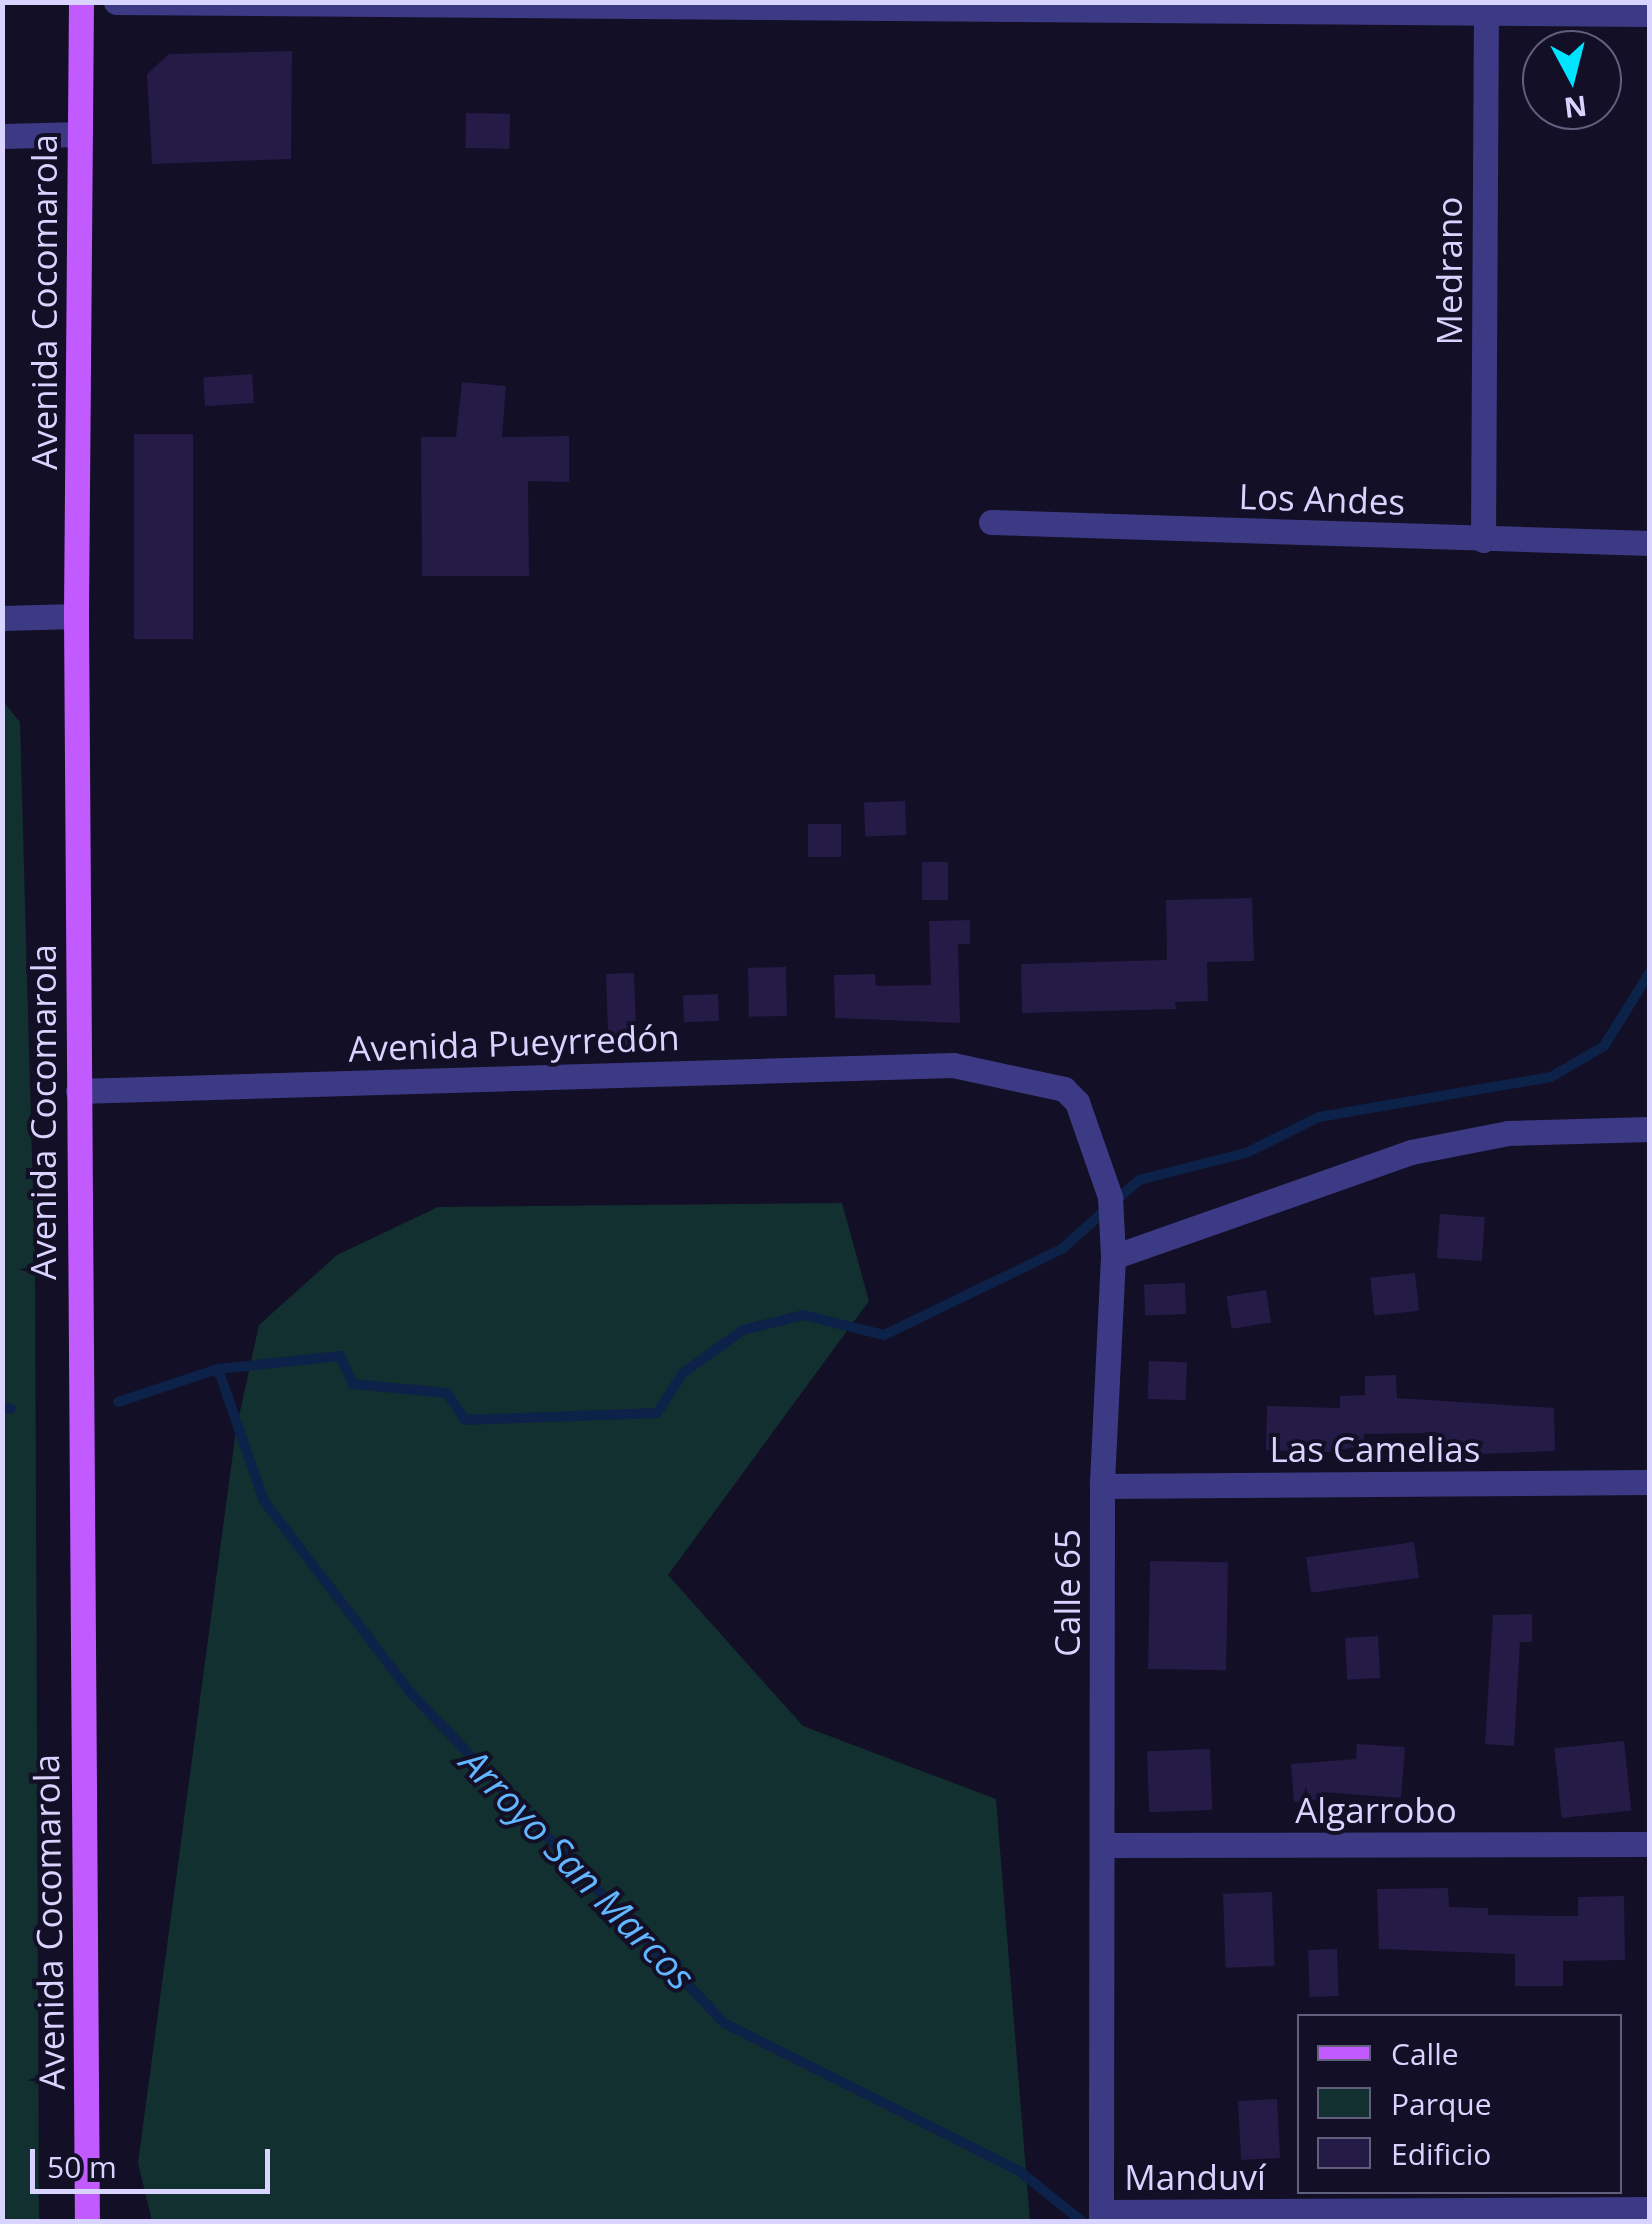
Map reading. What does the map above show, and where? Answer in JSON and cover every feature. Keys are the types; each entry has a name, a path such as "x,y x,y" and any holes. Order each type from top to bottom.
{"main road":[{"name":"Avenida Cocomarola","path":"81,2 76,616 87,2222"}],"street":[{"path":"116,2 1486,7 1650,14"},
{"name":"Medrano","path":"1483,540 1486,7"},
{"path":"2,136 80,134"},
{"name":"Los Andes","path":"992,522 1650,543"},
{"path":"2,618 76,616"},
{"name":"Avenida Pueyrredón","path":"78,1091 953,1065"},
{"name":"Calle 65","path":"953,1065 1064,1089 1093,1136 1110,1198 1113,1257 1102,1486 1102,2217"},
{"path":"1113,1257 1411,1152 1508,1133 1650,1129"},
{"name":"Las Camelias","path":"1102,1486 1650,1482"},
{"name":"Algarrobo","path":"1102,1845 1650,1844"},
{"name":"Manduví","path":"1102,2217 1650,2209"}],"green space":[{"path":"3,701 20,722 35,1267 39,2222 2,2221"},
{"path":"842,1203 869,1301 668,1575 803,1726 996,1799 1030,2221 152,2221 138,2163 236,1430 259,1325 337,1255 438,1207"}],"building":[{"path":"292,51 291,159 152,164 147,74 169,54"},
{"path":"466,113 510,114 509,149 465,148"},
{"path":"252,374 254,403 205,406 203,377"},
{"path":"462,382 506,386 502,437 569,436 569,482 528,481 529,576 422,576 421,437 456,437"},
{"path":"134,434 193,434 193,639 134,639"},
{"path":"905,801 906,835 865,836 864,802"},
{"path":"808,824 841,824 841,857 808,857"},
{"path":"922,862 948,862 948,900 922,900"},
{"path":"1252,898 1254,961 1207,962 1208,1001 1175,1002 1176,1009 1022,1013 1021,964 1167,960 1166,900"},
{"path":"970,920 970,944 958,944 960,1023 835,1018 834,975 875,974 876,986 931,985 929,921"},
{"path":"786,967 787,1016 749,1017 748,968"},
{"path":"634,973 637,1045 609,1046 606,974"},
{"path":"718,994 719,1021 684,1022 683,995"},
{"path":"1440,1214 1485,1217 1482,1261 1437,1258"},
{"path":"1415,1273 1419,1311 1374,1315 1370,1278"},
{"path":"1185,1283 1186,1314 1145,1315 1144,1284"},
{"path":"1266,1290 1271,1323 1232,1329 1226,1296"},
{"path":"1149,1361 1187,1362 1186,1400 1148,1399"},
{"path":"1396,1375 1397,1398 1554,1408 1555,1451 1430,1456 1430,1433 1364,1434 1364,1445 1330,1452 1266,1450 1267,1406 1340,1408 1340,1396 1365,1395 1365,1376"},
{"path":"1414,1542 1419,1578 1311,1593 1306,1557"},
{"path":"1150,1561 1228,1562 1226,1670 1148,1669"},
{"path":"1532,1614 1532,1642 1520,1642 1514,1746 1485,1744 1493,1615"},
{"path":"1378,1636 1380,1678 1347,1680 1345,1638"},
{"path":"1624,1741 1631,1811 1562,1818 1554,1748"},
{"path":"1357,1744 1405,1747 1401,1798 1322,1792 1322,1799 1294,1802 1291,1764 1356,1759"},
{"path":"1210,1749 1212,1810 1149,1812 1147,1751"},
{"path":"1448,1888 1449,1907 1488,1908 1488,1915 1578,1916 1578,1897 1624,1896 1625,1960 1563,1961 1563,1986 1515,1986 1515,1954 1379,1949 1377,1889"},
{"path":"1272,1892 1275,1966 1226,1968 1223,1894"},
{"path":"1337,1949 1339,1996 1310,1997 1308,1950"},
{"path":"1277,2099 1280,2158 1241,2160 1238,2101"}],"waterway":[{"path":"118,1402 218,1369 340,1356 353,1384 447,1393 465,1420 657,1413 683,1373 743,1330 803,1315 884,1335 1062,1249 1139,1180 1246,1153 1319,1117 1551,1077 1604,1046 1650,972"},
{"name":"Arroyo San Marcos","path":"218,1369 264,1501 411,1693 724,2023 1018,2170 1083,2222"},
{"path":"2,1408 11,1409"}]}
